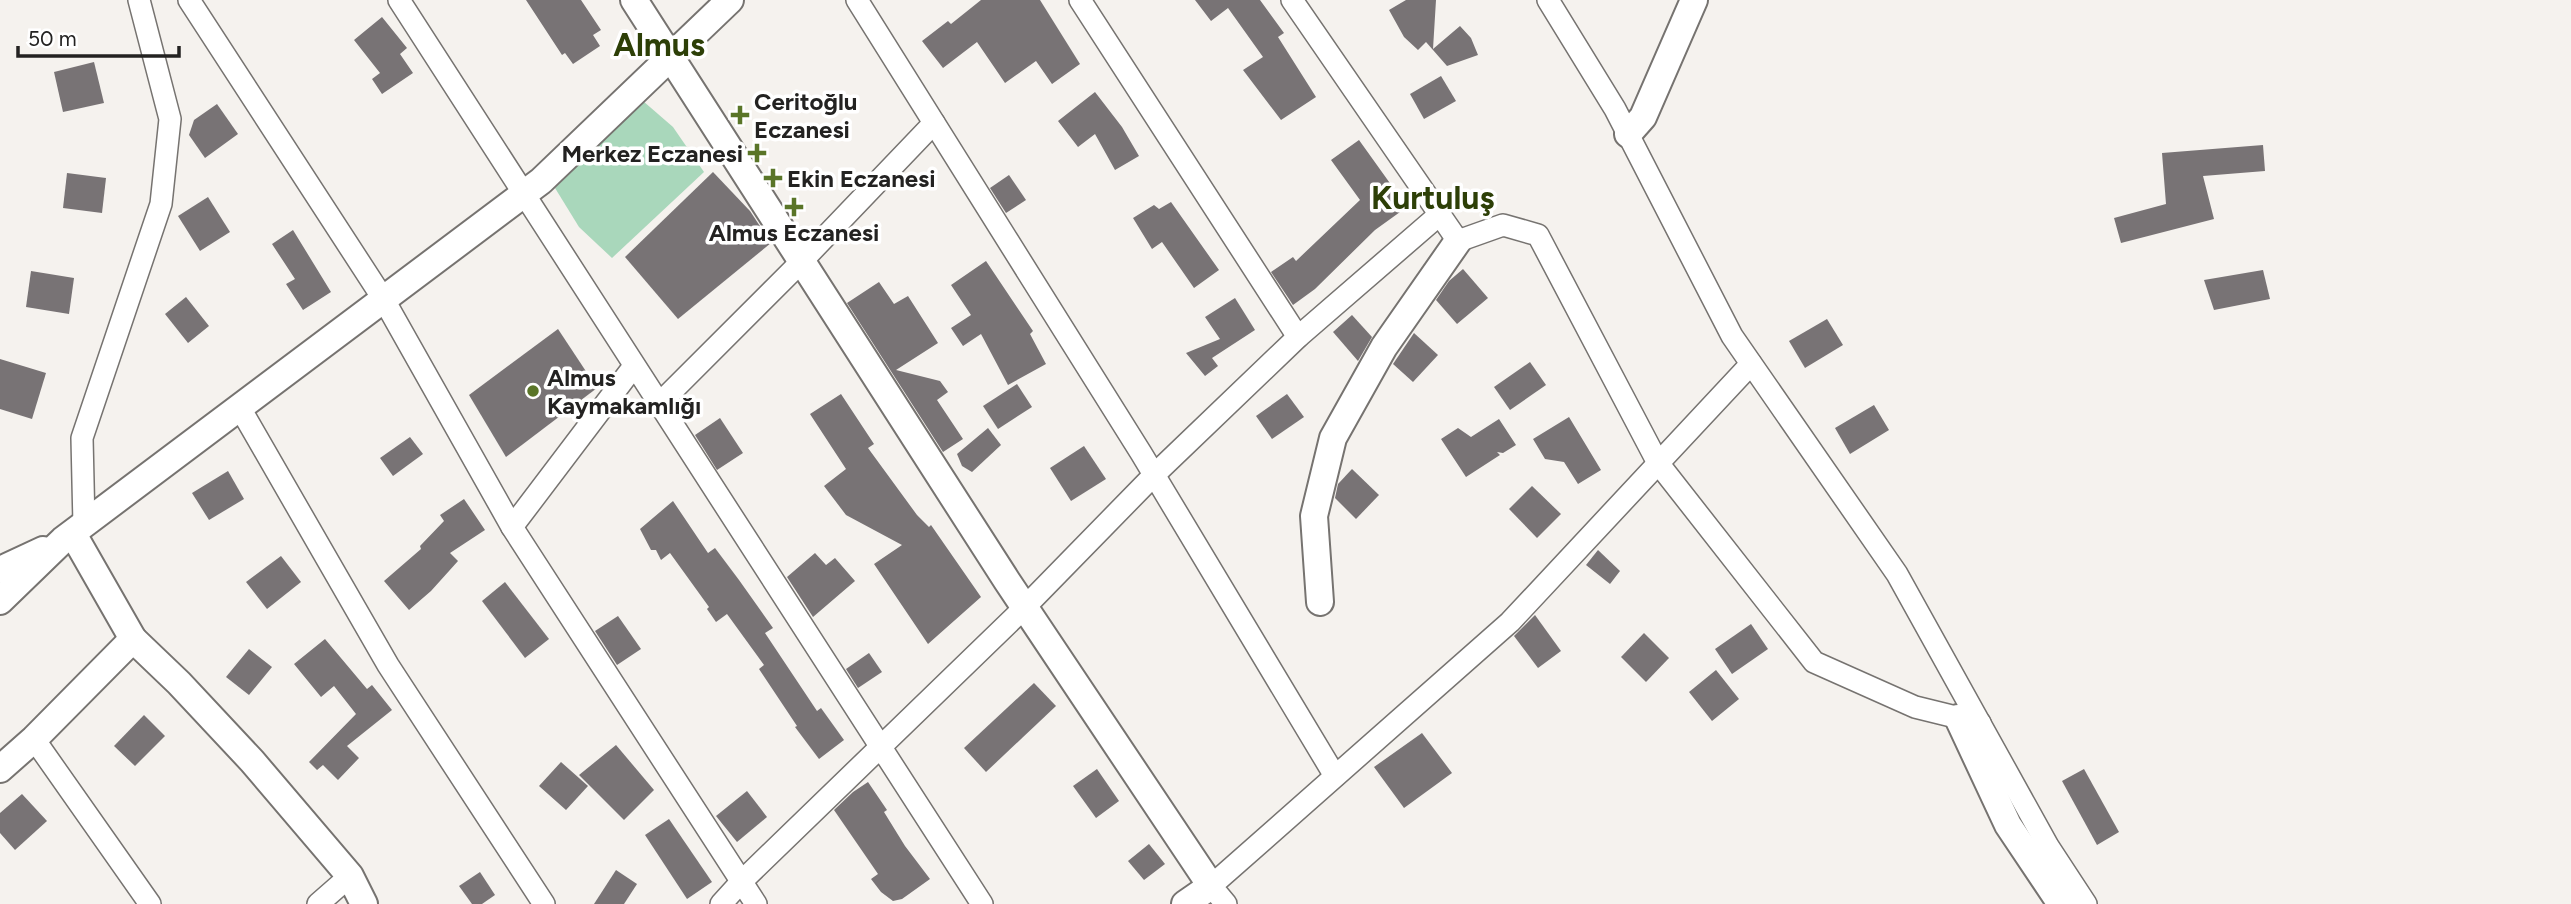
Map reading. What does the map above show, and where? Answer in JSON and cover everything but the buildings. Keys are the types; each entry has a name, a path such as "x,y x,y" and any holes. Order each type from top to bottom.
{"street":[{"path":"139,0 170,118 161,204 82,438 73,533 133,639 179,683 252,761 350,876 364,904"},
{"path":"190,0 384,300 512,527 756,904"},
{"path":"399,0 982,904"},
{"path":"634,0 1024,608 1218,895"},
{"path":"0,601 73,533 541,181 730,0"},
{"path":"857,0 1154,475 1335,776"},
{"path":"1080,0 1298,337"},
{"path":"1292,0 1458,241"},
{"path":"1548,0 1615,109 1732,336 1897,574 1969,720 2086,904"},
{"path":"1628,134 1643,117 1695,0"},
{"path":"659,404 802,261 934,122"},
{"path":"721,904 740,882 1024,608 1154,475 1298,337 1439,215"},
{"path":"1320,602 1314,516 1333,438 1384,347 1458,241 1503,225 1538,235 1658,463 1814,662 1914,707 1969,720"},
{"path":"1185,904 1218,895 1335,776 1510,622 1751,364"},
{"path":"512,527 634,366"},
{"path":"240,408 388,665 544,904"},
{"path":"0,570 73,533"},
{"path":"0,769 34,739 133,639"},
{"path":"1969,720 2008,825 2061,904"},
{"path":"34,739 150,904"},
{"path":"318,904 350,876"}],"green space":[{"path":"643,101 673,127 704,172 612,258 579,227 555,188"}],"place":[{"name":"Ceritoğlu Eczanesi","path":"740,115"},
{"name":"Merkez Eczanesi","path":"757,153"},
{"name":"Ekin Eczanesi","path":"773,178"},
{"name":"Almus Eczanesi","path":"794,207"},
{"name":"Almus Kaymakamlığı","path":"533,391"}],"district":[{"name":"Almus","path":"659,45"},
{"name":"Kurtuluş","path":"1433,198"}]}
